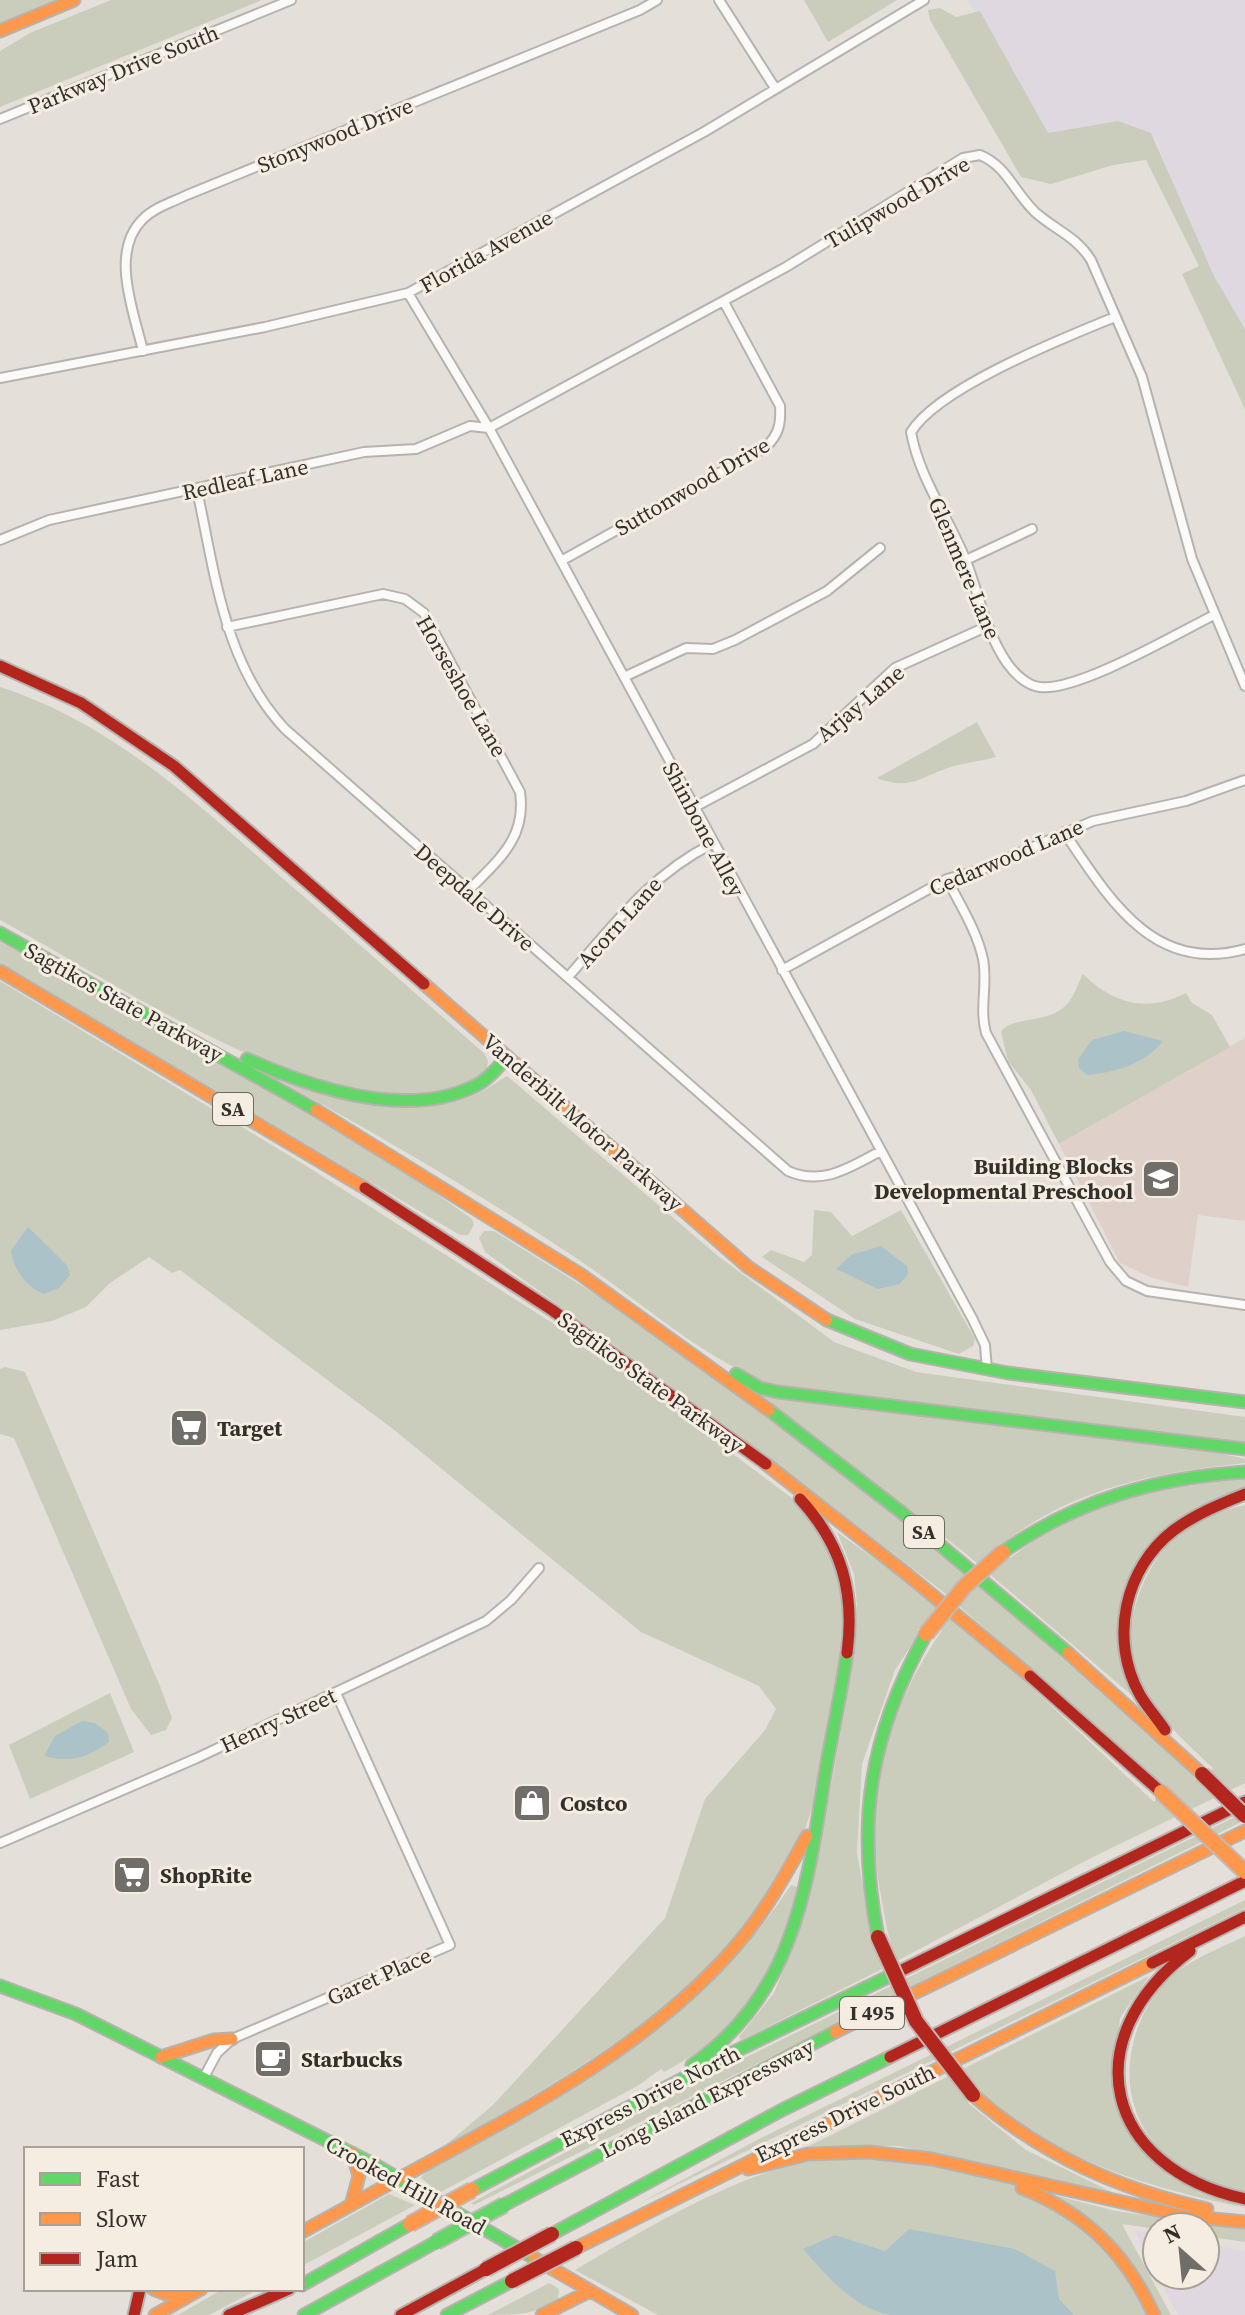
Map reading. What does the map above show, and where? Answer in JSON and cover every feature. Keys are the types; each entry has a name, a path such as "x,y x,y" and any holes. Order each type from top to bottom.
{"main road":[{"path":"0,31 74,0"},
{"name":"Vanderbilt Motor Parkway","path":"0,666 81,703 165,759 748,1267 841,1328 889,1348 987,1370 1245,1402"},
{"name":"Sagtikos State Parkway","path":"0,933 392,1154 630,1309 879,1494 1054,1641 1245,1816"},
{"name":"Sagtikos State Parkway","path":"0,971 429,1229 628,1363 770,1467 951,1610 1161,1792 1245,1872"},
{"path":"131,1005 195,1032 283,1076 348,1094 407,1098 455,1094 482,1082 507,1057"},
{"path":"630,1309 690,1341 751,1383 769,1390 1245,1449"},
{"path":"627,2107 716,2048 741,2025 762,1998 778,1968 792,1928 820,1802 849,1628 848,1582 842,1560 825,1528 770,1467"},
{"path":"1245,1472 1162,1480 1110,1493 1059,1515 1003,1552 959,1592 926,1634 890,1704 868,1785 866,1868 878,1937 912,2016 938,2056 973,2095 1032,2142 1098,2176 1178,2203 1245,2216"},
{"path":"1202,1774 1136,1689 1125,1654 1124,1616 1135,1578 1160,1539 1201,1511 1245,1494"},
{"path":"304,2231 581,2072 714,1971 743,1940 778,1892 802,1848 820,1802"},
{"name":"Express Drive North","path":"304,2283 627,2107 1245,1802"},
{"name":"Long Island Expressway","path":"304,2315 765,2067 1245,1831"},
{"name":"Long Island Expressway","path":"401,2315 784,2109 1245,1881"},
{"name":"Express Drive South","path":"447,2315 676,2196 1245,1917"},
{"path":"1225,1926 1164,1970 1143,1994 1123,2034 1119,2078 1137,2135 1168,2170 1200,2188 1245,2199"},
{"name":"Crooked Hill Road","path":"0,1986 67,2010 352,2153 632,2315"},
{"path":"161,2057 214,2040 232,2039"},
{"path":"676,2196 752,2167 805,2154 876,2151 1117,2202 1245,2222"},
{"path":"351,2205 359,2176 352,2153"},
{"path":"930,2160 1026,2189 1078,2215 1128,2263 1154,2315"},
{"path":"134,2315 140,2291"},
{"path":"158,2291 166,2294 192,2291"},
{"path":"155,2315 198,2291"},
{"path":"229,2315 284,2291"},
{"path":"251,2315 293,2291"},
{"path":"542,2315 590,2291"}],"street":[{"name":"Parkway Drive South","path":"0,119 291,0"},
{"name":"Stonywood Drive","path":"143,351 126,264 133,231 144,218 187,195 640,10 657,0"},
{"path":"719,0 775,88"},
{"name":"Florida Avenue","path":"0,378 143,351 408,293 704,132 924,0"},
{"name":"Tulipwood Drive","path":"489,428 724,302 963,158 980,155 1003,169 1018,193 1037,214 1082,244 1142,377 1192,559 1245,686"},
{"name":"Shinbone Alley","path":"408,293 489,428 983,1339 987,1370"},
{"name":"Suttonwood Drive","path":"561,561 766,447 776,437 781,423 780,406 724,302"},
{"name":"Glenmere Lane","path":"1115,317 1021,356 921,415 911,432 915,454 966,560 988,626 1006,662 1020,678 1040,687 1091,675 1214,615"},
{"name":"Redleaf Lane","path":"0,540 49,520 364,452 416,449 470,426 489,428"},
{"name":"Deepdale Drive","path":"197,490 227,627 254,690 269,712 467,892 788,1171 801,1176 828,1176 879,1152"},
{"path":"966,560 1032,529"},
{"path":"624,677 686,648 713,649 735,640 827,591 880,548"},
{"name":"Horseshoe Lane","path":"227,627 383,594 405,599 424,613 520,792 523,815 517,832 504,854 467,892"},
{"name":"Arjay Lane","path":"693,808 813,744 895,668 988,626"},
{"name":"Cedarwood Lane","path":"782,970 947,879 980,870 1093,821 1186,801 1245,780"},
{"path":"1064,832 1119,912 1150,937 1182,950 1210,954 1245,949"},
{"name":"Acorn Lane","path":"568,977 656,878 679,860 712,844"},
{"path":"947,879 976,936 983,959 981,1014 986,1033 1110,1262 1126,1281 1147,1291 1245,1305"},
{"name":"Henry Street","path":"0,1843 336,1693 486,1621 511,1600 539,1568"},
{"name":"Garet Place","path":"203,2079 217,2053 232,2039 450,1945 336,1693"}],"shaded area":[{"path":"968,0 1245,0 1245,385 1156,139 1048,151"},
{"name":"Building Blocks Developmental Preschool","path":"1245,1038 1245,1221 1198,1215 1188,1287 1152,1278 1120,1263 1059,1144"},
{"path":"1134,2230 1141,2231 1141,2244"},
{"path":"1221,2246 1245,2251 1245,2315 1178,2315 1165,2291 1221,2291"}],"green space":[{"path":"0,0 59,0 0,25"},
{"path":"111,0 262,0 0,107 0,51 30,33"},
{"path":"804,0 897,0 828,42"},
{"path":"940,8 956,17 980,11 1048,133 1118,121 1151,133 1214,276 1245,329 1245,409 1182,274 1199,266 1146,160 1113,165 1051,184 1021,177 930,20 928,10"},
{"path":"0,687 78,721 115,743 184,793 484,1053 488,1061 486,1074 447,1090 396,1095 339,1086 279,1067 156,1009 0,920"},
{"path":"977,722 996,757 951,767 907,783 877,778"},
{"path":"0,942 203,1051 379,1153 472,1219 474,1225 468,1235 460,1235 0,963"},
{"path":"1083,974 1106,992 1131,1002 1158,1003 1186,993 1192,1003 1212,1015 1230,1047 1059,1144 1031,1090 1008,1061 1001,1032 1012,1024 1057,1012 1070,1000"},
{"path":"0,981 300,1162 587,1345 793,1499 812,1523 834,1565 842,1607 839,1655 829,1733 812,1807 783,1875 752,1920 715,1961 630,2032 537,2093 442,2148 493,2105 665,1918 705,1799 765,1730 776,1709 759,1686 641,1632 393,1429 180,1270 172,1273 149,1257 110,1283 86,1307 52,1321 0,1330","holes":["28,1228 67,1265 11,1250"]},
{"path":"507,1076 718,1256 834,1342 916,1372 1245,1417 1245,1442 770,1384 691,1341 592,1269 497,1207 280,1081 374,1102 421,1104 469,1097"},
{"path":"814,1210 831,1212 852,1236 901,1210 975,1339 973,1346 959,1354 855,1319 762,1257 771,1250 804,1262 812,1255"},
{"path":"484,1231 494,1231 645,1325 807,1445 983,1587 1200,1782 1213,1768 1159,1713 1136,1674 1131,1657 1133,1618 1145,1580 1166,1547 1202,1520 1245,1505 1245,1783 1089,1859 897,1961 887,1929 876,1858 874,1823 877,1789 883,1756 906,1693 942,1630 928,1620 895,1670 862,1764 857,1852 869,1922 882,1969 741,2040 739,2037 774,1993 800,1928 822,1835 845,1707 857,1606 854,1574 837,1532 920,1591 1001,1659 1154,1802 1167,1788 942,1591 739,1435 485,1252 479,1238"},
{"path":"5,1367 25,1372 160,1686 172,1718 166,1730 151,1735 131,1709 14,1438 0,1434 0,1369"},
{"path":"755,1390 1203,1449 1245,1459 1245,1463 1147,1478 1087,1496 1057,1509 1001,1545 1011,1558 1065,1521 1118,1500 1238,1479 1245,1479 1245,1489 1182,1518 1147,1548 1133,1567 1125,1588 1121,1622 1135,1698 965,1553"},
{"path":"110,1693 134,1752 30,1799 9,1745"},
{"path":"1245,1812 1245,1820 474,2205 471,2203 712,2074"},
{"path":"791,1885 797,1887 789,1921 768,1975 739,2018 719,2036 664,2072 661,2069 639,2085 439,2193 421,2178 631,2040 689,1998 742,1948"},
{"path":"1245,1900 1245,1908 638,2204 757,2140"},
{"path":"1245,1936 1245,2192 1205,2183 1158,2147 1143,2127 1134,2104 1130,2080 1136,2032 1161,1987 1179,1970"},
{"path":"1149,1976 1120,2018 1115,2064 1140,2147 1170,2177 1202,2194 1245,2208 1164,2188 1087,2161 1038,2135 979,2091 968,2103 1026,2150 1124,2198 899,2146 809,2146"},
{"path":"849,2157 924,2162 1116,2211 1141,2214 1141,2227 1122,2224 1141,2259 1141,2291 1158,2291 1171,2315 658,2315 575,2270 681,2210 739,2183 800,2163"},
{"path":"389,2194 415,2205 304,2265 304,2242"},
{"path":"1221,2226 1245,2229 1245,2242 1221,2238"},
{"path":"549,2283 559,2289 558,2299 550,2304 525,2313 488,2315"},
{"path":"220,2291 255,2291 209,2315 178,2315"}],"water":[{"path":"1124,1031 1163,1041 1147,1056 1118,1069 1087,1075 1079,1068 1078,1059 1092,1040"},
{"path":"28,1227 67,1265 70,1275 59,1288 44,1294 27,1282 12,1257 11,1250"},
{"path":"881,1246 907,1266 908,1274 900,1284 878,1289 836,1269 851,1255"},
{"path":"82,1721 95,1723 108,1733 109,1742 78,1758 44,1756 55,1736"},
{"path":"909,2229 1015,2249 1055,2271 1059,2299 1074,2315 891,2315 878,2312 853,2299 803,2249 835,2235 885,2251"}],"traffic: fast":[{"path":"0,933 316,1110"},
{"path":"247,1059 330,1089 390,1100 419,1100 448,1096 475,1086 507,1057"},
{"path":"827,1320 910,1354 1008,1373 1245,1402"},
{"path":"736,1374 760,1388 778,1392 1245,1449"},
{"path":"769,1410 901,1512 1068,1653"},
{"path":"1003,1552 1059,1518 1118,1495 1180,1480 1245,1472"},
{"path":"878,1937 868,1856 872,1781 891,1708 926,1634"},
{"path":"692,2065 726,2037 753,2006 774,1972 790,1936 811,1858 847,1653"},
{"path":"472,2190 728,2055 894,1974"},
{"path":"0,1986 76,2014 377,2166 534,2258"},
{"path":"504,2205 835,2032"},
{"path":"552,2234 784,2109 890,2057"},
{"path":"436,2242 504,2205"},
{"path":"304,2284 410,2224"},
{"path":"304,2315 436,2242"},
{"path":"447,2315 512,2281"}],"traffic: slow":[{"path":"0,31 74,0"},
{"path":"0,971 365,1188"},
{"path":"424,984 748,1267 827,1320"},
{"path":"316,1110 580,1274 769,1410"},
{"path":"766,1464 1030,1676"},
{"path":"926,1634 965,1586 1003,1552"},
{"path":"1068,1653 1202,1774"},
{"path":"1161,1792 1245,1872"},
{"path":"835,2032 1245,1831"},
{"path":"398,2179 532,2105 660,2019 699,1985 745,1935 774,1894 807,1836"},
{"path":"576,2248 1152,1963"},
{"path":"161,2057 214,2040 232,2039"},
{"path":"973,2095 1026,2135 1082,2167 1143,2191 1207,2209"},
{"path":"748,2169 808,2154 869,2152 932,2159 1184,2216 1245,2222"},
{"path":"351,2205 359,2176 352,2153"},
{"path":"304,2231 398,2179"},
{"path":"1022,2188 1065,2210 1101,2238 1117,2254 1154,2315"},
{"path":"410,2224 472,2190"},
{"path":"534,2258 632,2315"},
{"path":"158,2291 166,2294 190,2291"},
{"path":"155,2315 197,2291"},
{"path":"542,2315 590,2291"}],"traffic: jam":[{"path":"0,666 81,703 174,766 424,984"},
{"path":"365,1188 552,1310 766,1464"},
{"path":"1165,1730 1140,1695 1125,1651 1124,1629 1133,1584 1143,1564 1174,1530 1200,1514 1245,1494"},
{"path":"800,1499 826,1534 842,1570 849,1610 847,1653"},
{"path":"1030,1676 1161,1792"},
{"path":"1202,1774 1245,1816"},
{"path":"894,1974 1245,1802"},
{"path":"890,2057 1245,1881"},
{"path":"1152,1963 1245,1917"},
{"path":"878,1937 916,2021 973,2095"},
{"path":"1190,1951 1153,1986 1129,2023 1119,2060 1121,2096 1135,2130 1160,2160 1197,2183 1245,2199"},
{"path":"486,2269 552,2234"},
{"path":"512,2281 576,2248"},
{"path":"401,2315 486,2269"},
{"path":"134,2315 140,2291"},
{"path":"229,2315 284,2291"}],"place":[{"name":"Building Blocks Developmental Preschool","path":"1161,1179"},
{"name":"Target","path":"189,1428"},
{"name":"Costco","path":"532,1803"},
{"name":"ShopRite","path":"132,1875"},
{"name":"Starbucks","path":"273,2059"}]}
